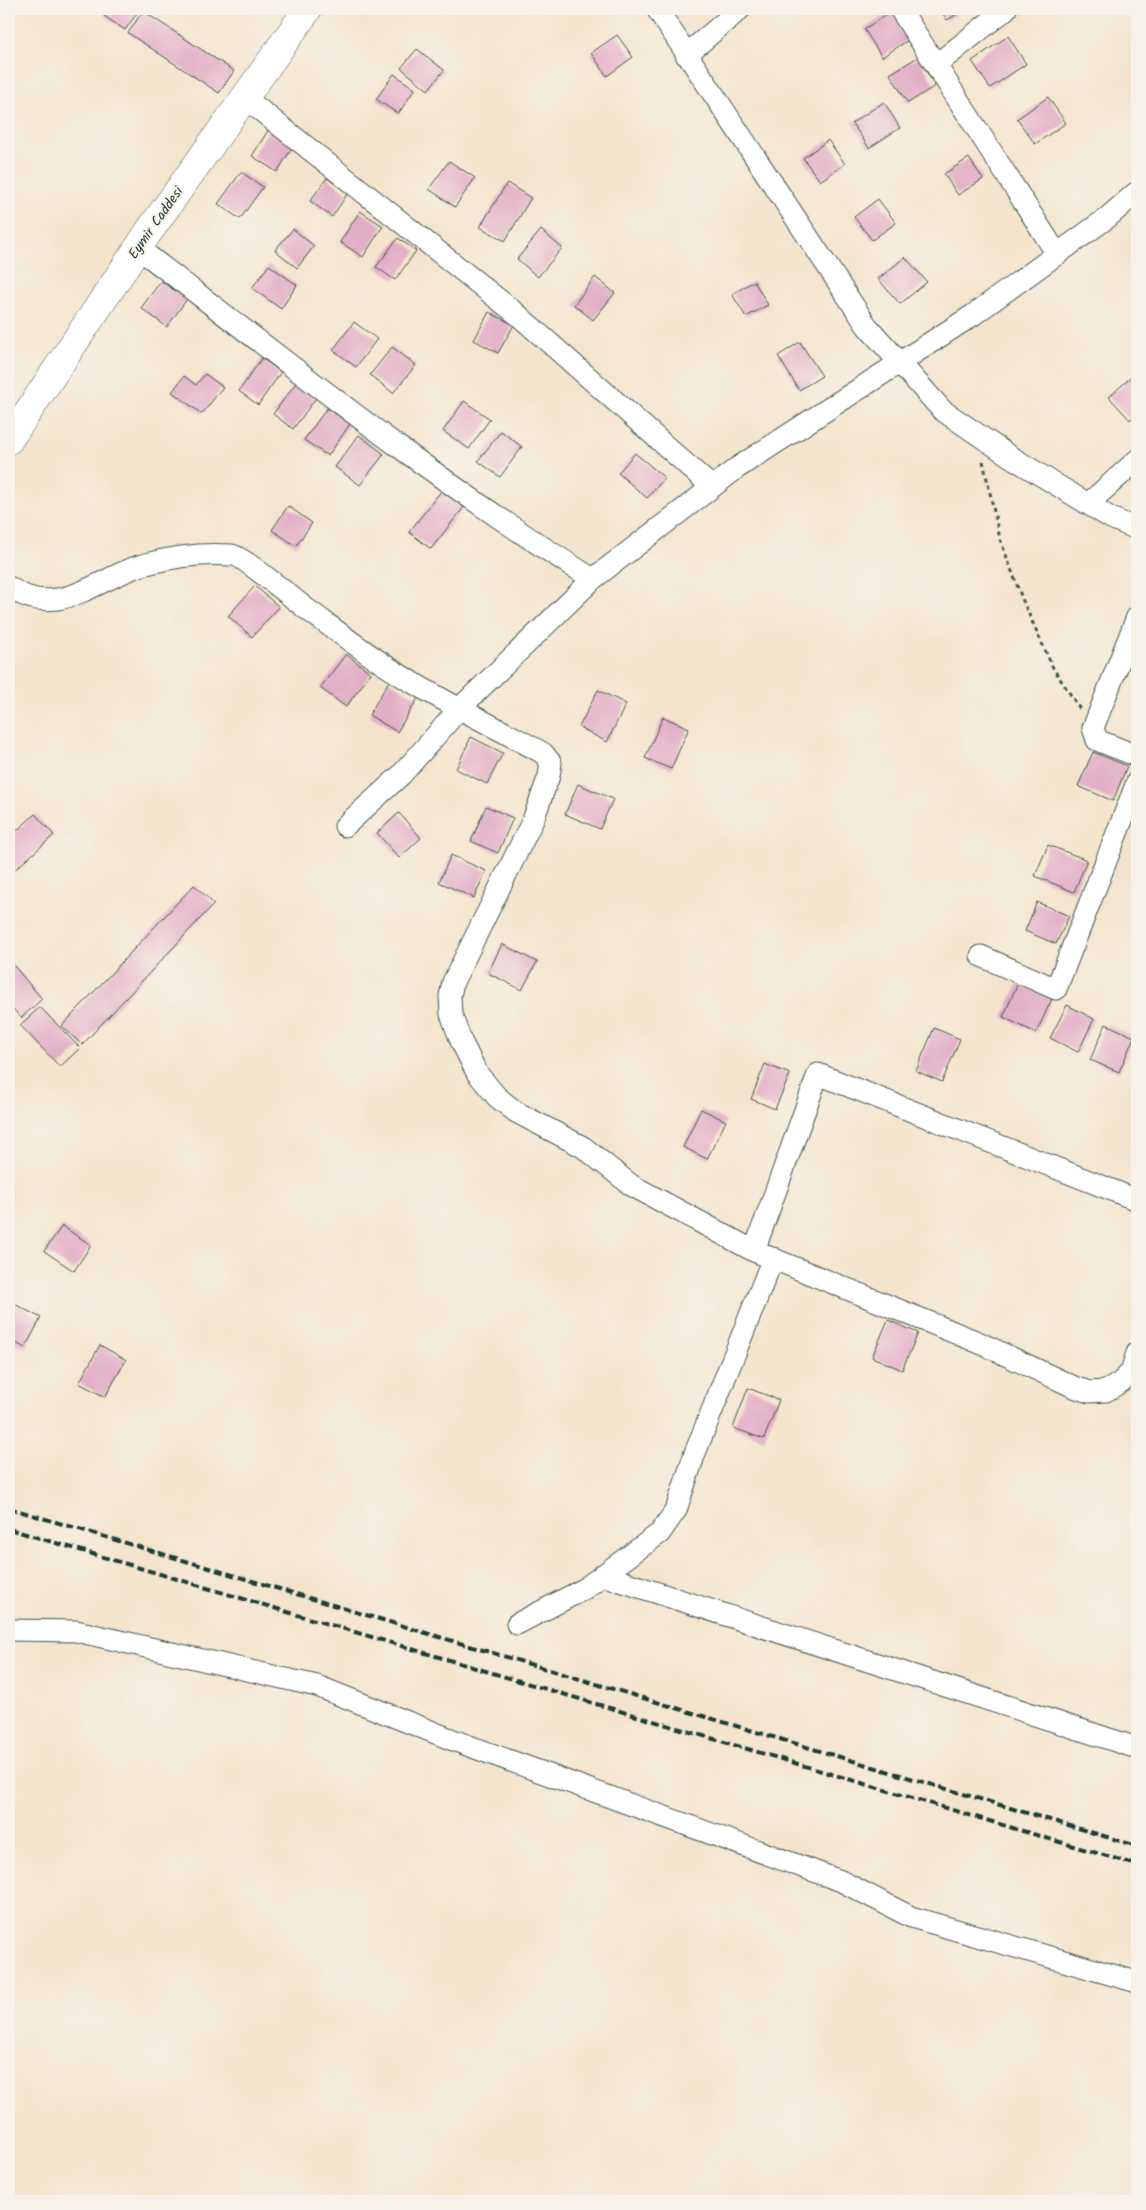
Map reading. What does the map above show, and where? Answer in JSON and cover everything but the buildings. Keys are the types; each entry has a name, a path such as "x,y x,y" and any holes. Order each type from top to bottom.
{"main road":[{"name":"Eymir Caddesi","path":"9,440 138,248 308,9"}],"street":[{"path":"656,9 867,326 898,363 942,410 1088,504 1111,518 1137,529"},
{"path":"686,55 740,9"},
{"path":"900,9 1057,254"},
{"path":"936,65 1006,9"},
{"path":"245,98 518,315 712,487"},
{"path":"345,826 402,774 460,708 593,579 737,468 848,398 973,315 1107,218 1137,192"},
{"path":"138,248 407,454 521,534 593,579"},
{"path":"1088,504 1137,460"},
{"path":"9,587 21,596 53,600 81,594 119,574 146,564 198,556 234,555 353,644 410,681 544,752 551,763 549,776 533,820 453,982 450,996 451,1014 461,1041 477,1073 496,1097 516,1112 583,1147 631,1185 763,1254 980,1343 1074,1387 1089,1392 1106,1391 1121,1382 1131,1372 1137,1353"},
{"path":"1137,617 1093,728 1098,740 1137,756"},
{"path":"981,956 1056,989 1137,782"},
{"path":"517,1624 584,1589 660,1532 676,1510 763,1254 818,1074 1137,1200"},
{"path":"602,1575 1137,1748"},
{"path":"9,1630 76,1631 318,1686 453,1740 841,1881 911,1916 1137,1982"}],"path":[{"path":"983,438 983,463 1000,539 1023,601 1052,668 1093,728"}],"railway":[{"path":"9,1508 1137,1846"},
{"path":"9,1529 1137,1865"}]}
